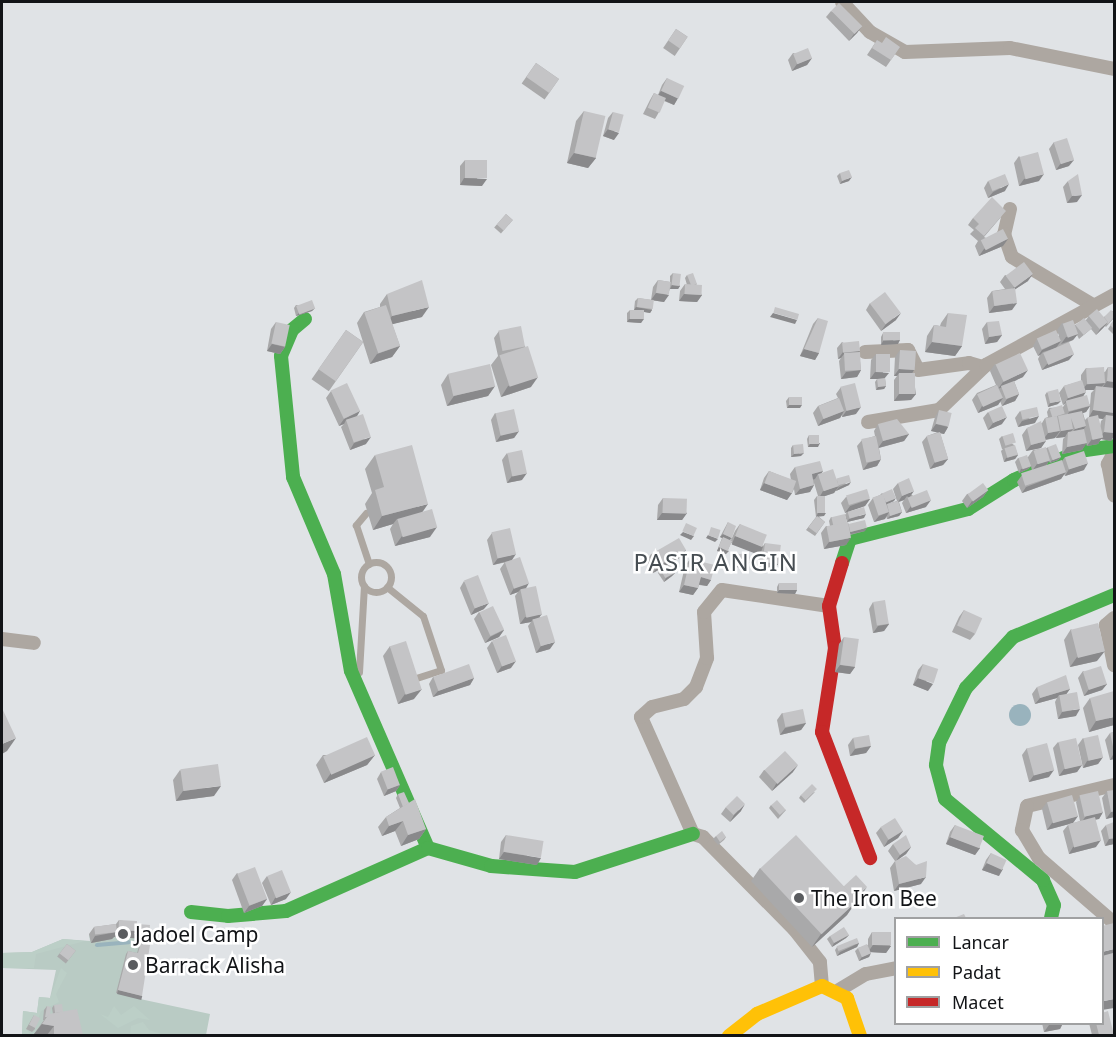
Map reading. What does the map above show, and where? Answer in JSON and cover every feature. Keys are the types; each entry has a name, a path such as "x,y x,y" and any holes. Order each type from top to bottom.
{"street":[{"path":"842,2 870,33 905,52 1010,48 1114,69"},
{"path":"1010,209 1004,234 1012,257 1091,304"},
{"path":"868,422 939,410 983,367 1091,304 1114,295"},
{"path":"305,319 292,330 281,356 293,477 334,574 357,683 428,848"},
{"path":"864,352 908,350 918,370 969,363 983,367"},
{"path":"870,858 822,732 835,648 829,606 850,539 968,509 1014,480 1079,452 1114,446"},
{"path":"1114,453 1107,464 1114,495"},
{"path":"693,834 642,714 684,699 696,687 707,658 704,612 722,590 829,606"},
{"path":"1051,917 1050,893 1043,880 945,799 936,765 939,742 966,688 1013,637 1114,595"},
{"path":"1114,618 1106,625 1114,665"},
{"path":"2,639 34,643"},
{"path":"1114,785 1028,806 1022,830 1027,843 1114,923"},
{"path":"191,912 228,916 286,911 428,848 492,866 575,872 693,834 703,837 794,929 820,962 822,986"},
{"path":"1050,893 1067,881"},
{"path":"839,990 866,974 894,968"},
{"path":"729,1035 757,1014 822,986 839,990 854,1010 860,1035"}],"lane":[{"path":"366,513 356,525 369,564"},
{"path":"357,683 364,586 362,571 369,564"},
{"path":"369,564 387,568 387,587"},
{"path":"364,586 378,592 387,587"},
{"path":"387,587 423,616 441,670 410,680"}],"shaded area":[{"path":"147,928 140,999 210,1014 206,1035 22,1035 23,1011 37,1013 39,997 50,998 56,970 2,968 2,953 32,952 63,939 90,941 89,934"}],"green space":[{"path":"63,939 85,941 36,954 34,968 2,968 2,953 32,952"},
{"path":"61,968 67,973 56,994 59,1002 41,1011 37,1022 26,1029 31,1035 22,1036 23,1011 37,1013 39,997 50,998"},
{"path":"114,1006 121,1015 134,1006 150,1020 138,1018 118,1028 100,1014 108,1017"},
{"path":"143,1022 149,1030 165,1035 130,1035 131,1026"}],"water":[{"path":"1020,704 1028,707 1031,715 1028,723 1020,726 1012,723 1009,715 1012,707"}],"building":[{"path":"839,3 862,26 855,34 831,11"},
{"path":"676,29 688,37 680,48 668,41"},
{"path":"886,37 900,47 891,60 872,48 877,40 882,43"},
{"path":"808,48 812,58 797,64 793,54"},
{"path":"536,63 559,79 549,93 526,77"},
{"path":"667,78 684,86 678,99 661,91"},
{"path":"654,93 666,98 660,113 648,108"},
{"path":"584,111 605,116 596,158 574,153"},
{"path":"613,112 624,115 619,132 608,129"},
{"path":"1067,138 1074,160 1061,164 1054,142"},
{"path":"1038,152 1044,174 1026,179 1020,157"},
{"path":"465,160 487,160 487,178 465,178"},
{"path":"849,170 852,177 842,181 840,173"},
{"path":"1005,174 1009,184 992,191 988,181"},
{"path":"1078,174 1082,195 1072,196 1068,181"},
{"path":"992,197 1006,211 984,236 975,228 979,224 973,218"},
{"path":"506,214 513,220 504,230 497,225"},
{"path":"1003,229 1008,239 986,250 981,240"},
{"path":"1024,262 1033,274 1015,288 1006,276"},
{"path":"673,273 681,274 679,286 672,285"},
{"path":"693,273 697,284 691,285 687,275"},
{"path":"422,280 429,307 392,316 387,294"},
{"path":"658,280 671,282 669,295 656,293"},
{"path":"685,284 702,285 701,295 684,294"},
{"path":"1015,288 1017,303 994,306 992,291"},
{"path":"885,292 901,313 885,324 870,303"},
{"path":"638,298 654,300 653,309 637,307"},
{"path":"312,300 315,308 299,314 296,306"},
{"path":"386,305 400,346 378,353 364,312"},
{"path":"775,307 799,314 797,320 773,313"},
{"path":"1097,309 1108,322 1100,329 1089,316"},
{"path":"630,310 644,310 644,319 630,319"},
{"path":"1111,310 1114,317 1108,324 1104,317"},
{"path":"948,313 967,315 962,346 932,342 934,325 946,327"},
{"path":"818,318 828,321 819,353 804,349"},
{"path":"1084,318 1092,328 1084,335 1075,325"},
{"path":"1073,320 1078,334 1068,338 1063,324"},
{"path":"999,321 1002,335 989,337 987,322"},
{"path":"276,322 290,325 285,346 271,344"},
{"path":"521,326 525,347 502,351 498,330"},
{"path":"346,330 363,342 336,381 318,369"},
{"path":"1056,330 1061,341 1042,350 1037,339"},
{"path":"883,332 900,332 900,340 883,340"},
{"path":"859,341 860,351 843,353 842,343"},
{"path":"1069,342 1074,354 1048,365 1043,353"},
{"path":"528,346 538,377 510,387 499,355"},
{"path":"900,350 916,351 915,370 899,369"},
{"path":"860,352 861,370 845,371 844,353"},
{"path":"1020,353 1028,370 1004,382 996,364"},
{"path":"876,354 890,354 890,372 876,372"},
{"path":"490,364 495,386 453,396 448,374"},
{"path":"1104,367 1105,383 1087,384 1086,368"},
{"path":"1108,367 1114,368 1114,382 1107,381"},
{"path":"899,373 915,373 915,394 899,394"},
{"path":"885,378 886,386 878,387 877,379"},
{"path":"1082,380 1086,392 1068,398 1064,386"},
{"path":"1014,381 1019,394 1006,399 1001,386"},
{"path":"347,383 360,411 344,419 331,391"},
{"path":"855,383 861,407 846,411 840,387"},
{"path":"997,385 1003,398 983,407 977,394"},
{"path":"1096,386 1114,388 1114,413 1093,410"},
{"path":"1058,389 1061,401 1050,403 1047,392"},
{"path":"1087,395 1090,406 1069,411 1066,401"},
{"path":"789,397 802,397 802,405 789,405"},
{"path":"839,398 844,411 823,419 818,406"},
{"path":"1062,405 1065,414 1052,418 1050,409"},
{"path":"1002,406 1007,417 993,423 988,412"},
{"path":"1037,407 1039,416 1022,420 1020,411"},
{"path":"514,409 519,431 501,436 495,413"},
{"path":"939,410 952,413 949,427 936,424"},
{"path":"1082,411 1086,426 1075,429 1071,418 1073,429 1061,431 1058,416"},
{"path":"363,414 371,437 354,443 346,420"},
{"path":"1098,415 1103,437 1092,440 1087,417"},
{"path":"1106,415 1114,416 1114,433 1104,432"},
{"path":"1057,416 1060,431 1048,433 1045,418"},
{"path":"897,419 909,434 883,441 878,424"},
{"path":"1041,421 1046,441 1031,445 1027,428"},
{"path":"1084,429 1087,443 1067,447 1068,432"},
{"path":"940,432 948,459 935,463 927,436"},
{"path":"1013,433 1016,443 1005,446 1002,436"},
{"path":"809,435 819,435 819,444 809,444"},
{"path":"876,436 881,459 866,463 861,439"},
{"path":"803,444 804,453 794,454 793,445"},
{"path":"1056,444 1061,457 1053,460 1048,447"},
{"path":"412,445 428,504 382,516 375,490 384,487 375,455"},
{"path":"1015,445 1018,455 1007,458 1004,448"},
{"path":"1046,447 1050,460 1038,464 1034,451"},
{"path":"522,450 527,473 512,477 507,453"},
{"path":"1084,451 1088,463 1069,470 1065,457"},
{"path":"1027,455 1031,466 1023,469 1019,458"},
{"path":"1062,460 1066,472 1025,486 1021,473"},
{"path":"820,461 823,471 812,474 814,485 800,489 795,467"},
{"path":"833,469 839,486 824,491 818,474"},
{"path":"769,471 796,481 792,493 765,483"},
{"path":"849,475 851,482 838,485 837,479"},
{"path":"909,478 914,491 902,496 898,483"},
{"path":"983,483 988,490 973,501 968,494"},
{"path":"867,489 870,499 849,505 846,495"},
{"path":"892,489 896,498 886,503 882,493"},
{"path":"927,490 931,500 912,508 908,498"},
{"path":"883,494 889,512 878,515 873,497"},
{"path":"817,496 825,496 825,513 817,513"},
{"path":"663,498 687,499 686,514 662,513"},
{"path":"898,501 902,512 890,516 887,504"},
{"path":"864,507 866,514 850,518 848,512"},
{"path":"432,509 437,527 403,537 397,519"},
{"path":"845,514 847,523 833,526 831,517"},
{"path":"817,516 825,522 817,533 809,527"},
{"path":"865,520 867,528 850,532 849,524"},
{"path":"728,522 736,526 732,538 723,534"},
{"path":"848,522 851,538 829,542 826,526"},
{"path":"686,523 697,528 693,536 682,531"},
{"path":"740,524 767,535 762,547 735,536"},
{"path":"711,527 721,530 718,539 708,536"},
{"path":"510,528 516,554 498,559 491,532"},
{"path":"723,537 732,541 728,551 719,547"},
{"path":"679,538 686,550 658,566 651,554"},
{"path":"765,543 781,545 779,564 763,562"},
{"path":"749,553 750,562 734,564 733,555"},
{"path":"520,557 529,583 514,589 505,562"},
{"path":"690,559 715,565 711,580 701,577 698,588 684,585"},
{"path":"670,564 675,573 665,578 660,569"},
{"path":"478,575 489,603 475,608 464,580"},
{"path":"779,583 797,583 797,590 779,590"},
{"path":"536,586 542,614 526,618 520,589"},
{"path":"885,600 889,624 877,626 873,602"},
{"path":"493,606 504,630 490,636 479,612"},
{"path":"964,610 982,618 975,634 957,626"},
{"path":"547,615 555,642 541,646 533,619"},
{"path":"1098,623 1105,651 1078,658 1071,630"},
{"path":"506,635 516,661 502,667 492,640"},
{"path":"844,637 859,639 855,667 840,665"},
{"path":"406,641 422,690 406,695 390,646"},
{"path":"469,664 474,678 438,691 433,677"},
{"path":"923,664 938,669 934,683 918,678"},
{"path":"1101,666 1107,684 1089,690 1083,672"},
{"path":"1066,675 1070,689 1040,698 1037,687"},
{"path":"1114,691 1114,717 1096,721 1090,698"},
{"path":"1077,692 1080,709 1062,712 1059,695"},
{"path":"2,708 16,738 2,744"},
{"path":"803,709 806,723 785,727 782,713"},
{"path":"1114,732 1114,751 1110,733"},
{"path":"869,735 871,746 855,749 853,738"},
{"path":"1098,735 1103,757 1089,761 1083,738"},
{"path":"367,737 375,755 331,775 323,757"},
{"path":"1076,738 1082,765 1065,769 1058,742"},
{"path":"1047,743 1054,770 1034,775 1027,748"},
{"path":"785,751 798,765 777,784 765,770"},
{"path":"218,764 221,786 183,791 180,769"},
{"path":"393,767 400,785 388,789 381,772"},
{"path":"812,784 817,789 806,800 801,795"},
{"path":"1114,790 1114,811 1111,812 1107,791"},
{"path":"1098,791 1103,812 1084,817 1079,795"},
{"path":"404,792 409,803 403,807 398,794"},
{"path":"1072,795 1078,816 1053,823 1047,802"},
{"path":"737,796 745,804 733,815 726,807"},
{"path":"415,799 426,829 408,835 403,821 389,826 386,817"},
{"path":"777,800 786,810 780,815 771,805"},
{"path":"1095,817 1101,840 1074,847 1068,824"},
{"path":"895,818 903,831 889,840 881,827"},
{"path":"1114,822 1114,838 1109,839 1106,825"},
{"path":"955,825 984,836 979,848 950,837"},
{"path":"722,831 726,837 720,842 716,836"},
{"path":"506,835 544,841 541,858 503,852"},
{"name":"The Iron Bee","path":"796,835 857,901 822,934 760,868"},
{"path":"906,835 911,847 900,855 893,844"},
{"path":"991,853 1007,860 1002,870 987,863"},
{"path":"906,856 916,865 927,861 926,877 899,884 895,861"},
{"path":"255,867 267,899 249,906 237,874"},
{"path":"282,870 291,892 276,898 267,876"},
{"path":"856,875 867,887 854,898 844,887"},
{"path":"119,920 137,921 136,931 118,930"},
{"path":"1114,923 1114,949 1104,952 1104,926"},
{"path":"116,924 117,932 95,935 94,927"},
{"path":"137,924 150,925 149,935 134,934"},
{"path":"844,927 849,935 834,943 830,936"},
{"path":"872,932 891,932 891,945 872,945"},
{"path":"857,938 859,943 838,951 837,946"},
{"name":"Barrack Alisha","path":"141,943 150,945 142,996 118,990 128,951 138,953"},
{"path":"67,944 76,951 68,960 60,953"},
{"path":"867,944 871,953 862,957 858,948"},
{"path":"1113,953 1114,999 1104,1001 1104,955"},
{"path":"62,1004 63,1012 55,1013 54,1005"},
{"path":"47,1006 51,1007 50,1014 45,1017"},
{"path":"77,1009 83,1035 54,1035 54,1026 42,1024 49,1014"},
{"path":"1108,1011 1114,1035 1099,1035 1096,1025 1104,1025 1104,1012"},
{"path":"34,1015 40,1018 35,1028 29,1025"}],"waterway":[{"path":"97,945 129,942"}],"traffic: fast":[{"path":"305,319 292,330 281,356 293,477 334,574 351,671 428,848"},
{"path":"842,563 850,539 968,509 1014,480 1079,451 1114,446"},
{"path":"1051,917 1054,905 1043,880 945,799 936,765 939,743 966,688 1013,637 1114,595"},
{"path":"191,912 228,916 286,911 428,848 491,866 575,872 693,834"}],"traffic: slow":[{"path":"729,1036 757,1014 822,986 847,998 860,1036"}],"traffic: jam":[{"path":"842,563 829,606 835,648 822,732 870,858"}],"place":[{"name":"The Iron Bee","path":"799,898"},
{"name":"Jadoel Camp","path":"123,934"},
{"name":"Barrack Alisha","path":"133,965"}],"district":[{"name":"PASIR ANGIN","path":"716,562"}]}
